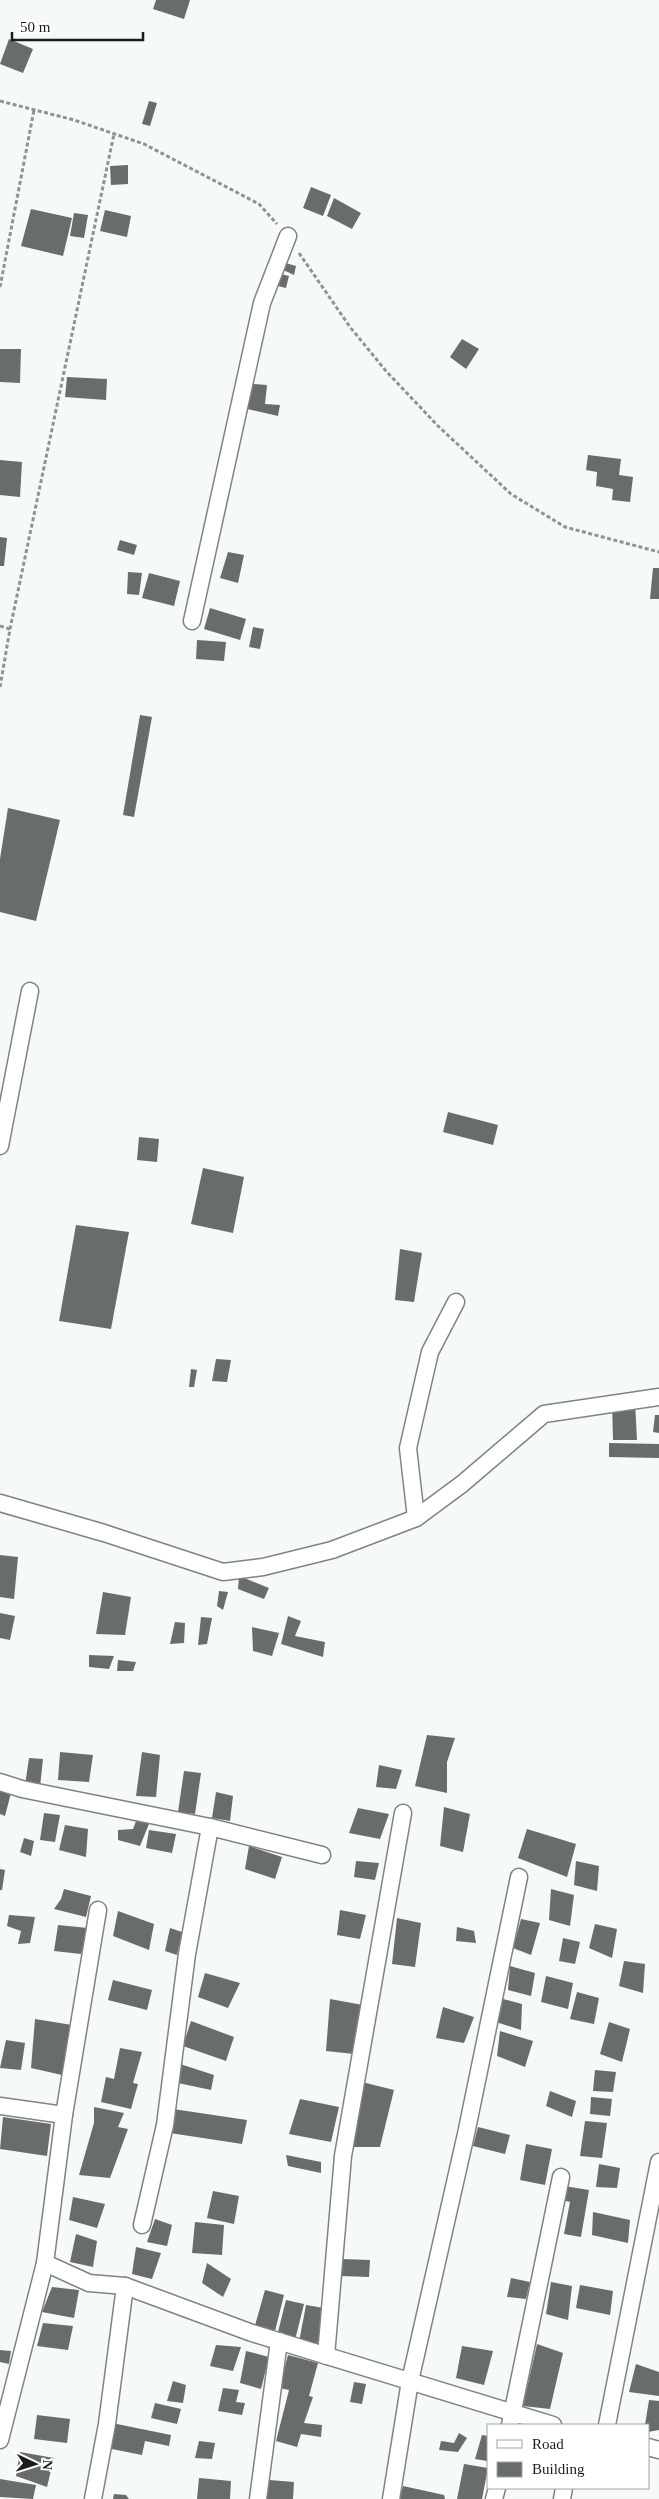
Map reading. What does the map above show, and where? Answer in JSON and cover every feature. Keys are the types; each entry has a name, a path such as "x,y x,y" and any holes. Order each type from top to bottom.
{"street":[{"path":"192,621 262,303 288,236"},
{"path":"0,1146 30,991"},
{"path":"416,1518 408,1448 430,1352 456,1302"},
{"path":"0,1503 104,1533 223,1572 263,1567 332,1550 416,1518 462,1484 544,1414 659,1397"},
{"path":"0,1782 22,1789 210,1826 322,1855"},
{"path":"326,2356 343,2156 403,1813"},
{"path":"142,2225 166,2125 187,1954 210,1826"},
{"path":"391,2499 410,2381 466,2134 476,2076 518,1876"},
{"path":"0,2440 45,2263 64,2115 98,1910"},
{"path":"0,2106 64,2115"},
{"path":"607,2424 659,2162"},
{"path":"511,2419 561,2177"},
{"path":"45,2263 89,2283 126,2286 279,2342 410,2381 511,2419 546,2424"},
{"path":"93,2499 107,2424 126,2286"},
{"path":"258,2499 279,2342"}],"path":[{"path":"0,101 144,144 259,204 288,236 350,327 386,371 438,426 511,494 565,527 659,552"},
{"path":"0,286 34,110"},
{"path":"0,687 10,629 114,134"},
{"path":"0,626 10,629"}],"building":[{"path":"156,0 190,0 184,19 153,9"},
{"path":"9,39 33,49 23,73 0,64"},
{"path":"149,101 157,103 150,126 142,124"},
{"path":"128,165 128,184 111,185 110,166"},
{"path":"311,187 331,195 323,216 303,208"},
{"path":"334,198 361,213 352,229 327,216"},
{"path":"31,209 72,218 63,256 21,246"},
{"path":"105,210 131,216 127,237 100,231"},
{"path":"74,213 88,215 84,238 70,236"},
{"path":"282,262 296,266 294,275 281,269"},
{"path":"281,274 289,276 286,288 278,286"},
{"path":"462,339 479,349 466,369 450,357"},
{"path":"0,349 21,349 20,383 0,382"},
{"path":"67,377 107,379 106,400 65,397"},
{"path":"253,384 267,385 265,404 280,405 278,416 247,409"},
{"path":"588,455 621,459 619,475 633,477 630,502 612,500 613,489 596,486 597,472 586,470"},
{"path":"0,460 22,462 20,497 0,495"},
{"path":"0,537 7,538 4,566 0,566"},
{"path":"120,540 137,545 134,555 117,550"},
{"path":"228,552 244,555 238,583 220,578"},
{"path":"653,568 659,568 659,599 650,599"},
{"path":"128,572 142,573 139,595 127,594"},
{"path":"149,573 180,581 174,606 142,598"},
{"path":"210,608 246,619 240,640 204,629"},
{"path":"253,627 264,629 260,649 249,647"},
{"path":"197,640 226,642 224,661 196,659"},
{"path":"140,715 152,717 134,817 123,815"},
{"path":"8,808 60,820 36,921 0,912 0,859"},
{"path":"448,1112 498,1125 493,1145 443,1132"},
{"path":"139,1137 159,1139 157,1162 137,1160"},
{"path":"203,1168 244,1177 233,1233 191,1224"},
{"path":"76,1225 129,1232 111,1329 59,1321"},
{"path":"400,1249 422,1253 414,1302 395,1300"},
{"path":"216,1359 231,1360 227,1382 212,1381"},
{"path":"191,1369 197,1370 194,1387 189,1387"},
{"path":"612,1402 635,1402 637,1440 613,1440"},
{"path":"655,1415 659,1415 659,1433 653,1432"},
{"path":"609,1443 659,1444 659,1458 609,1457"},
{"path":"0,1555 18,1557 14,1599 0,1597"},
{"path":"239,1576 269,1588 264,1599 238,1589"},
{"path":"219,1591 228,1592 223,1610 217,1606"},
{"path":"103,1592 131,1597 125,1635 96,1634"},
{"path":"0,1613 15,1616 10,1640 0,1638"},
{"path":"288,1616 301,1621 295,1636 325,1642 323,1657 281,1644"},
{"path":"201,1617 212,1618 207,1644 198,1645"},
{"path":"175,1622 185,1623 184,1643 170,1644"},
{"path":"252,1627 279,1633 272,1656 253,1651"},
{"path":"89,1655 114,1656 109,1669 89,1667"},
{"path":"118,1660 136,1662 133,1671 117,1671"},
{"path":"427,1735 455,1738 447,1762 447,1793 415,1786"},
{"path":"60,1752 93,1755 89,1782 58,1780"},
{"path":"142,1752 160,1755 156,1797 136,1796"},
{"path":"29,1758 43,1759 40,1787 25,1785"},
{"path":"379,1765 402,1770 396,1789 376,1787"},
{"path":"184,1771 201,1773 195,1814 178,1812"},
{"path":"0,1790 11,1793 5,1816 0,1814"},
{"path":"216,1792 233,1796 230,1821 212,1818"},
{"path":"444,1807 470,1814 463,1852 440,1846"},
{"path":"358,1808 389,1814 380,1839 349,1833"},
{"path":"44,1813 60,1815 55,1842 40,1840"},
{"path":"138,1816 151,1819 140,1846 118,1840 118,1830 133,1829"},
{"path":"65,1825 88,1829 86,1857 59,1850"},
{"path":"527,1829 576,1844 567,1877 518,1858"},
{"path":"149,1830 176,1834 172,1853 146,1848"},
{"path":"24,1838 34,1841 31,1856 20,1852"},
{"path":"249,1846 282,1857 275,1879 245,1869"},
{"path":"356,1861 379,1863 375,1880 354,1877"},
{"path":"576,1861 599,1866 597,1891 574,1885"},
{"path":"0,1869 5,1870 2,1890 0,1890"},
{"path":"64,1889 91,1896 86,1917 54,1909 61,1899"},
{"path":"551,1889 574,1895 570,1926 549,1920"},
{"path":"340,1910 366,1915 360,1939 337,1935"},
{"path":"118,1911 154,1924 149,1950 113,1936"},
{"path":"9,1915 35,1917 30,1943 18,1944 21,1931 7,1926"},
{"path":"397,1918 421,1923 415,1967 392,1964"},
{"path":"521,1919 540,1923 531,1955 513,1948"},
{"path":"595,1924 617,1929 612,1958 589,1948"},
{"path":"58,1925 88,1928 81,1954 54,1951"},
{"path":"457,1927 474,1931 476,1943 456,1941"},
{"path":"170,1928 182,1932 177,1955 165,1951"},
{"path":"563,1938 580,1942 575,1964 559,1961"},
{"path":"624,1961 645,1964 643,1993 619,1986"},
{"path":"510,1966 535,1973 531,1996 508,1990"},
{"path":"205,1973 240,1983 228,2008 198,1997"},
{"path":"546,1976 573,1983 568,2009 541,2002"},
{"path":"113,1980 152,1990 147,2010 108,2000"},
{"path":"577,1992 599,1998 594,2024 570,2019"},
{"path":"499,1998 522,2004 521,2030 496,2022"},
{"path":"330,1999 363,2005 354,2054 326,2051"},
{"path":"443,2007 474,2017 464,2043 436,2038"},
{"path":"35,2019 72,2025 62,2075 31,2068"},
{"path":"191,2021 234,2037 226,2061 183,2046"},
{"path":"609,2022 630,2029 622,2062 600,2054"},
{"path":"500,2031 533,2041 525,2067 497,2056"},
{"path":"6,2040 25,2043 21,2070 0,2068"},
{"path":"120,2048 142,2052 133,2083 138,2084 131,2109 101,2102 106,2077 114,2079"},
{"path":"180,2064 214,2075 211,2090 178,2083"},
{"path":"595,2070 616,2072 613,2092 593,2091"},
{"path":"362,2082 394,2090 380,2147 351,2147"},
{"path":"550,2091 576,2101 572,2117 546,2106"},
{"path":"591,2097 612,2099 610,2116 590,2114"},
{"path":"300,2099 339,2107 331,2142 289,2134"},
{"path":"94,2107 124,2113 118,2127 128,2129 110,2178 79,2175 94,2123"},
{"path":"173,2109 247,2120 242,2144 170,2133"},
{"path":"3,2117 51,2124 47,2156 0,2149"},
{"path":"585,2121 607,2123 602,2158 580,2156"},
{"path":"478,2127 510,2135 505,2154 473,2146"},
{"path":"526,2144 552,2149 545,2185 520,2180"},
{"path":"286,2155 321,2162 321,2173 288,2166"},
{"path":"599,2164 620,2168 617,2188 596,2187"},
{"path":"564,2186 589,2190 581,2237 564,2234 570,2202 562,2200"},
{"path":"213,2191 239,2196 234,2224 207,2218"},
{"path":"73,2197 105,2204 97,2228 69,2220"},
{"path":"593,2212 630,2220 628,2243 592,2235"},
{"path":"155,2219 172,2225 167,2246 147,2242"},
{"path":"195,2222 224,2225 222,2255 192,2253"},
{"path":"76,2234 97,2241 93,2267 70,2262"},
{"path":"136,2247 161,2253 152,2279 132,2274"},
{"path":"342,2259 370,2260 369,2277 341,2276"},
{"path":"207,2263 231,2279 223,2297 202,2283"},
{"path":"511,2278 530,2282 526,2299 507,2297"},
{"path":"551,2282 572,2286 568,2320 546,2314"},
{"path":"580,2285 613,2291 610,2315 576,2308"},
{"path":"52,2287 79,2290 74,2318 42,2312"},
{"path":"265,2290 284,2295 274,2335 254,2329"},
{"path":"286,2300 304,2304 295,2340 277,2336"},
{"path":"306,2305 324,2308 317,2346 299,2342"},
{"path":"43,2323 73,2326 68,2350 37,2346"},
{"path":"537,2344 563,2353 550,2409 523,2406"},
{"path":"216,2345 241,2347 233,2371 210,2366"},
{"path":"462,2346 493,2351 484,2385 456,2378"},
{"path":"0,2350 11,2351 9,2364 0,2362"},
{"path":"246,2351 269,2357 261,2389 240,2383"},
{"path":"288,2355 318,2363 309,2396 313,2397 304,2423 322,2425 321,2437 301,2434 297,2447 276,2441 289,2390 279,2388"},
{"path":"636,2364 659,2372 659,2396 629,2392"},
{"path":"173,2381 186,2385 183,2403 167,2401"},
{"path":"354,2382 366,2384 362,2404 350,2402"},
{"path":"223,2388 239,2390 236,2402 245,2403 242,2415 218,2411"},
{"path":"649,2400 659,2401 659,2430 649,2432 649,2424 645,2424"},
{"path":"155,2403 181,2409 177,2424 151,2418"},
{"path":"37,2415 70,2419 67,2443 34,2439"},
{"path":"112,2423 171,2435 169,2446 145,2441 142,2455 107,2448"},
{"path":"459,2433 467,2438 458,2452 439,2450 441,2441 454,2443"},
{"path":"482,2435 487,2436 487,2461 475,2459"},
{"path":"199,2441 215,2443 212,2459 195,2458"},
{"path":"20,2452 54,2458 47,2487 16,2476"},
{"path":"464,2464 487,2468 482,2499 457,2499"},
{"path":"199,2478 231,2481 230,2499 197,2499"},
{"path":"0,2479 36,2485 33,2499 0,2497"},
{"path":"269,2480 294,2482 293,2499 265,2499"},
{"path":"403,2486 444,2495 445,2499 400,2499"},
{"path":"114,2494 126,2495 129,2499 113,2499"}]}
